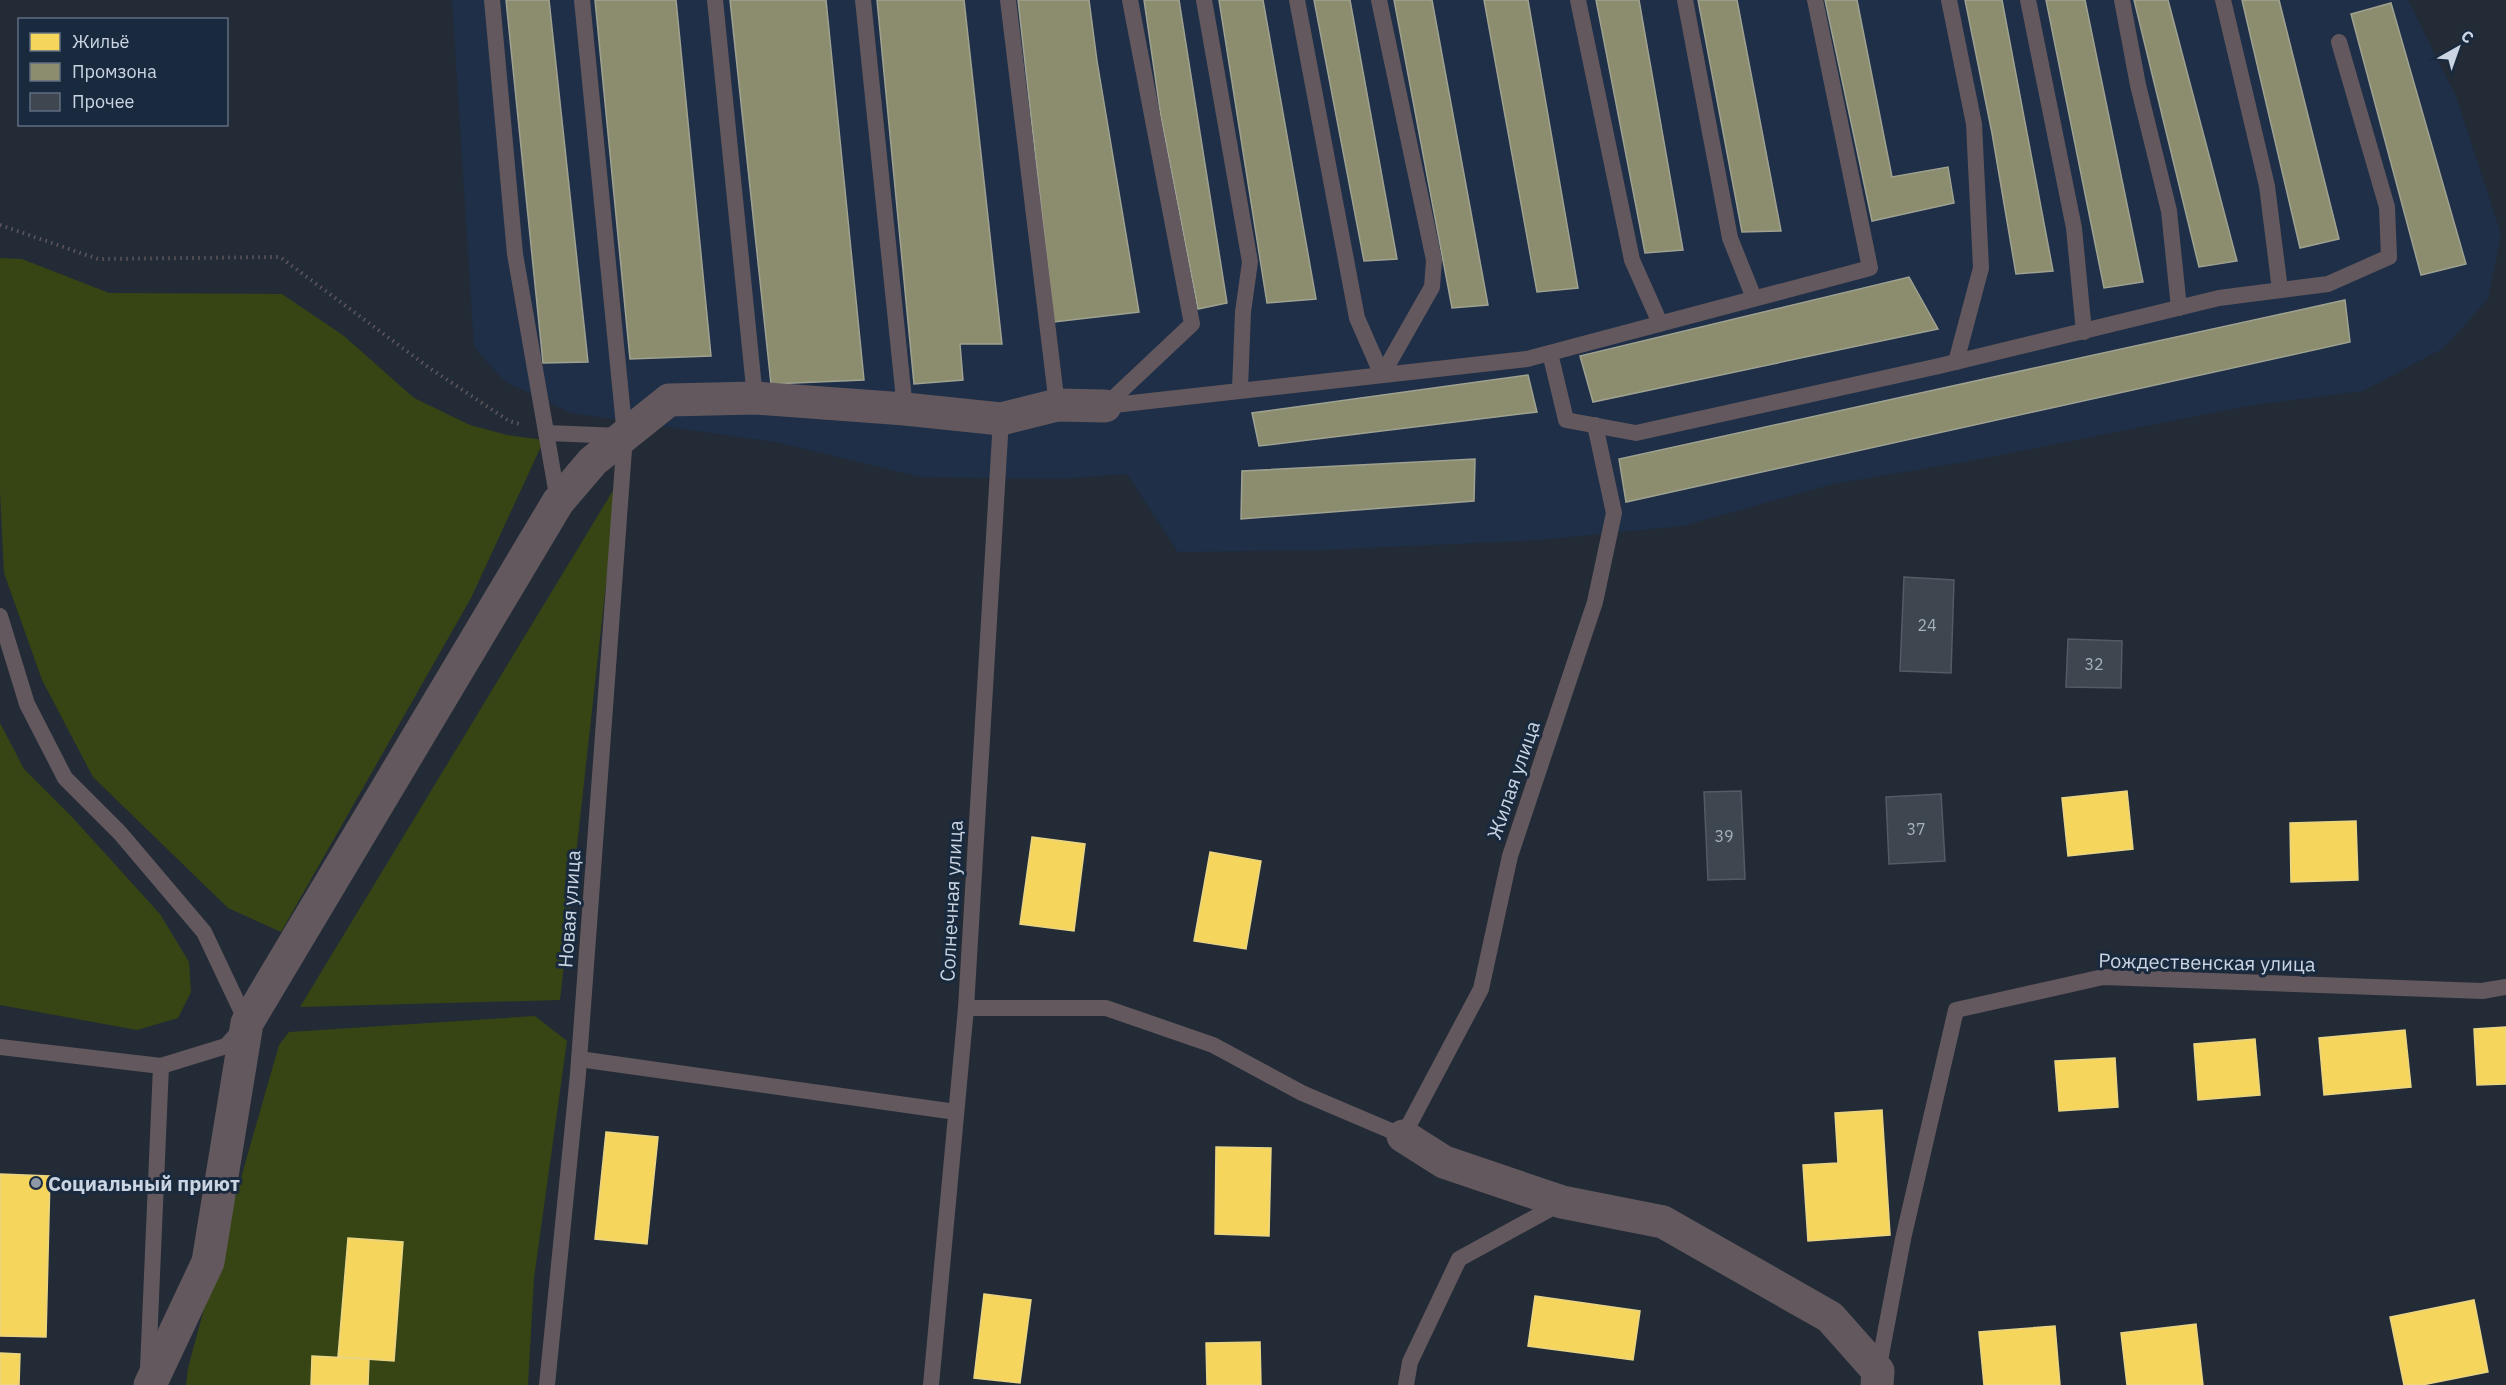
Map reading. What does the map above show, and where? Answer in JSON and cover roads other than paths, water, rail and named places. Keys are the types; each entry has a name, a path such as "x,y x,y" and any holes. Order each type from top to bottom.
{"street":[{"path":"149,1385 207,1262 247,1023 558,502 592,461 669,400 755,398 1001,419 1057,405 1105,405"},
{"path":"1403,1136 1444,1162 1562,1202 1663,1222 1830,1317 1878,1378"}],"lane":[{"path":"492,0 515,254 558,502"},
{"name":"Новая улица","path":"547,1385 579,1059 624,436 582,0"},
{"path":"715,0 755,398"},
{"path":"863,0 904,409"},
{"path":"1008,0 1057,405"},
{"path":"1105,405 1192,324 1130,0"},
{"path":"1204,0 1250,262 1243,312 1240,389"},
{"path":"1297,0 1357,318 1382,375"},
{"path":"1379,0 1434,260 1432,287 1382,375"},
{"path":"1578,0 1632,260 1660,323"},
{"path":"1685,0 1730,238 1754,298"},
{"path":"1105,405 1527,359 1870,268 1815,0"},
{"path":"1949,0 1974,124 1981,268 1956,362"},
{"path":"2028,0 2074,228 2084,332"},
{"path":"2122,0 2138,86 2169,211 2179,308"},
{"path":"2223,0 2267,186 2280,290"},
{"path":"1550,352 1566,420 1636,433 1956,362 2219,298 2328,284 2389,257 2387,207 2339,42"},
{"name":"Солнечная улица","path":"931,1385 966,1008 1001,419"},
{"name":"Жилая улица","path":"1403,1136 1481,989 1510,856 1595,602 1614,513 1595,425"},
{"path":"547,433 624,436"},
{"path":"0,616 27,704 65,778 120,833 204,932 247,1023 226,1046 160,1066 0,1047"},
{"name":"Рождественская улица","path":"1878,1378 1906,1228 1956,1010 2103,977 2459,990 2506,987"},
{"path":"966,1008 1106,1008 1213,1045 1302,1093 1403,1136"},
{"path":"579,1059 956,1112"},
{"path":"149,1385 160,1066"},
{"path":"1406,1385 1410,1362 1459,1259 1562,1202"}],"place":[{"name":"Социальный приют","path":"36,1183"}]}
